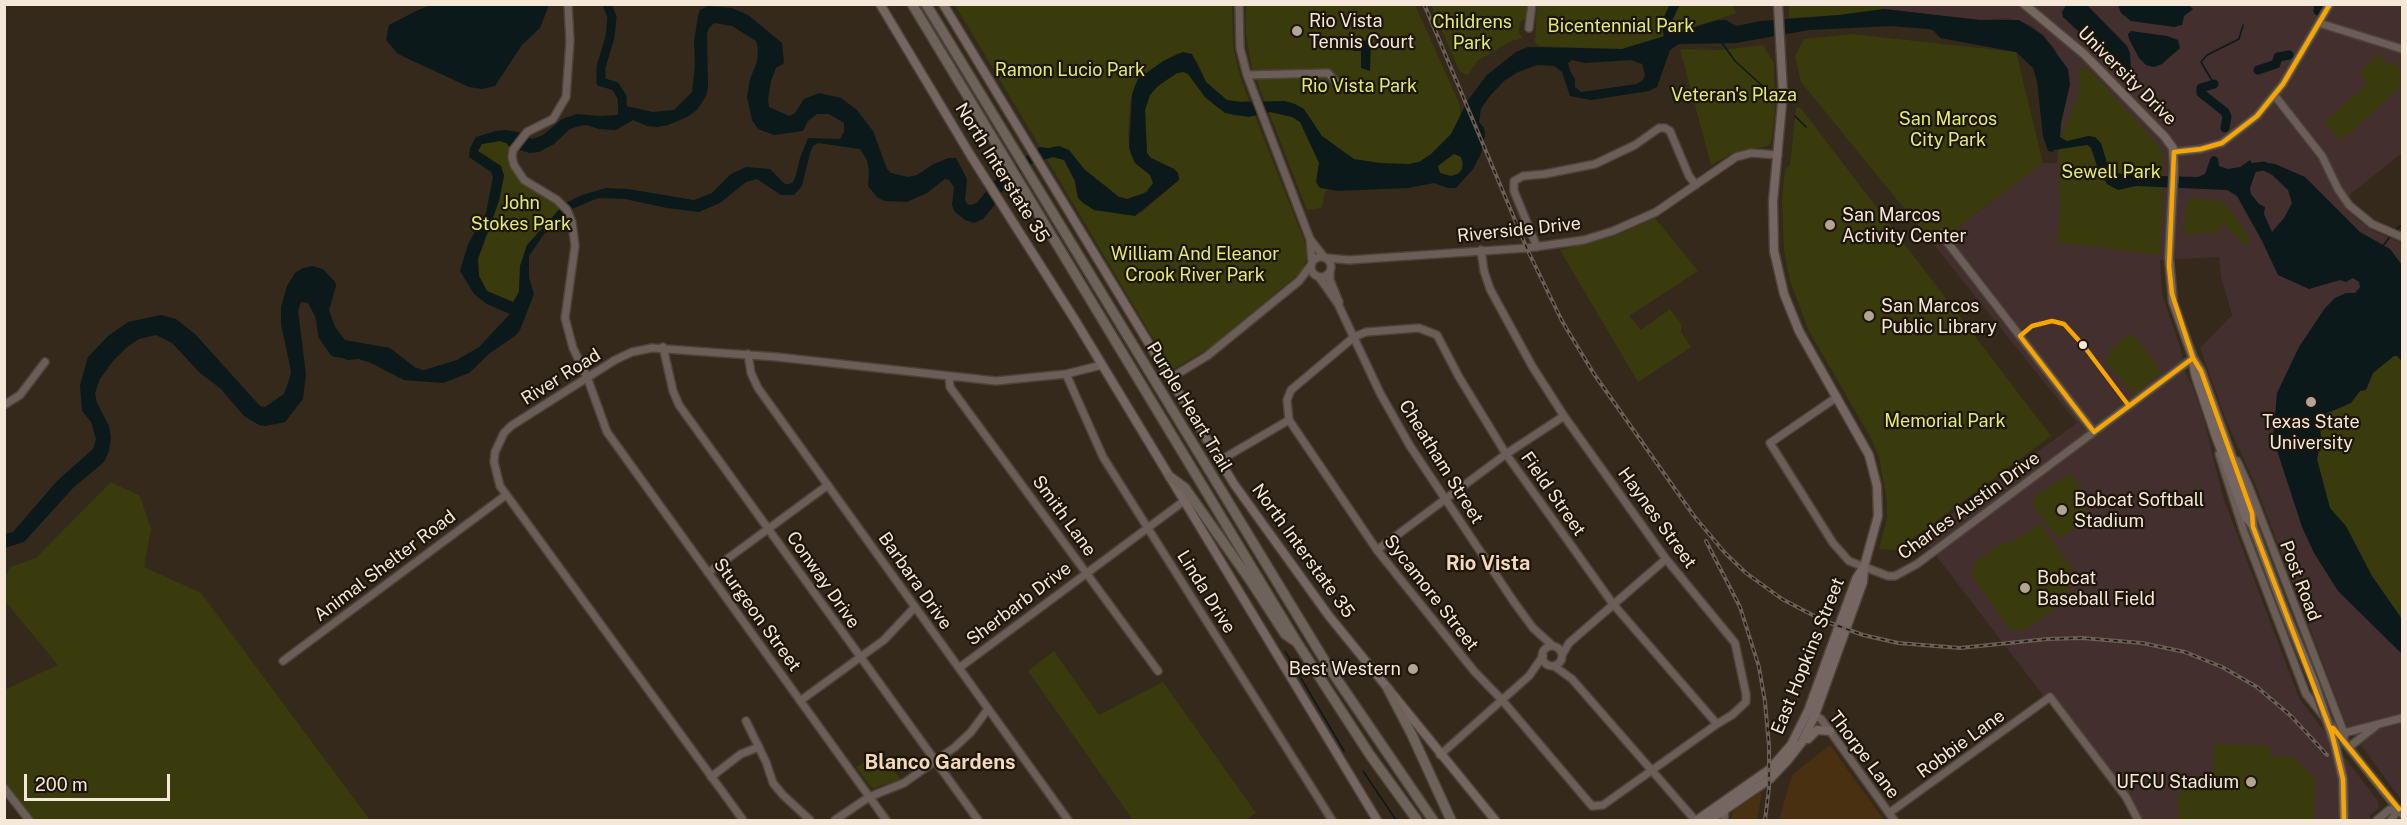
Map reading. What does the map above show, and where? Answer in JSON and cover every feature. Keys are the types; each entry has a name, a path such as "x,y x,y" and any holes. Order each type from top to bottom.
{"highway":[{"name":"Purple Heart Trail","path":"912,4 1298,644 1370,755 1417,820"},
{"name":"Purple Heart Trail","path":"926,4 1328,666 1433,820"},
{"path":"1170,477 1185,488 1285,634 1298,644"},
{"path":"1388,689 1451,820"}],"main road":[{"name":"North Interstate 35","path":"880,4 971,156 1102,365 1377,820"},
{"name":"North Interstate 35","path":"943,4 1219,461 1282,553 1440,755 1495,820"},
{"name":"East Hopkins Street","path":"1710,820 1770,779 1795,752 1811,713 1856,579 1864,567 1878,516 1877,486 1872,465 1863,443 1799,331 1784,294 1779,271 1773,229 1783,93 1778,4"},
{"name":"University Drive","path":"2024,4 2084,54 2164,137 2174,152"},
{"path":"2174,152 2169,258 2170,285 2176,310 2193,358 2201,371 2219,434 2252,513 2253,527 2335,744 2343,779 2344,820"},
{"name":"East Hopkins Street","path":"1696,820 1776,763 1791,745 1811,713"},
{"path":"1795,752 1802,747 1814,731 1830,732"}],"street":[{"name":"Sturgeon Street","path":"568,4 570,41 566,98 553,119 526,132 513,150 514,165 524,180 561,204 569,214 574,229 575,246 566,308 566,327 573,348 587,377 604,425 886,820"},
{"path":"1239,4 1240,48 1247,75 1310,239 1311,264 1317,276"},
{"path":"1529,28 1532,4"},
{"path":"2174,152 2201,149 2228,140 2257,116 2275,96 2330,4"},
{"path":"2319,23 2403,49"},
{"path":"1247,75 1328,73 1337,83"},
{"path":"2275,96 2322,156 2338,189 2349,204 2372,224 2403,237"},
{"path":"1537,247 1514,191 1514,182 1523,176 1594,164 1635,145 1659,128 1665,128 1670,131 1689,176 1696,185"},
{"name":"Riverside Drive","path":"1325,257 1349,260 1537,247 1584,240 1613,231 1656,212 1736,157 1751,153 1778,155"},
{"path":"1941,234 2094,432"},
{"path":"1299,281 1317,276 1325,277 1331,271 1331,263 1310,239"},
{"name":"Haynes Street","path":"1481,250 1484,271 1494,297 1532,366 1564,416 1666,559 1735,643 1746,702 1732,715 1652,770"},
{"path":"1169,379 1207,356 1299,281 1317,257 1325,257"},
{"name":"Riverside Drive","path":"1331,271 1349,260"},
{"name":"Cheatham Street","path":"1331,271 1338,304"},
{"name":"Cheatham Street","path":"1317,276 1338,304 1385,402 1446,501 1533,628 1543,655"},
{"name":"Field Street","path":"1354,337 1365,332 1419,328 1437,335 1459,377 1506,454 1613,604 1717,724"},
{"path":"1219,461 1289,420 1287,400 1292,390 1354,337"},
{"name":"River Road","path":"743,820 506,495 495,474 494,462 495,452 504,434 511,426 587,377 632,352 663,347 996,381 1066,374 1102,365"},
{"name":"Conway Drive","path":"663,347 673,391 679,405 978,820"},
{"name":"Barbara Drive","path":"748,354 751,373 758,388 1068,820"},
{"name":"Charles Austin Drive","path":"1837,397 1770,443 1833,543 1849,561 1888,576 1902,574 2069,453 2193,358"},
{"path":"4,405 20,395 45,362"},
{"name":"Linda Drive","path":"1066,374 1103,457 1332,820"},
{"name":"Smith Lane","path":"949,377 950,387 1158,670"},
{"path":"1377,550 1446,501 1506,454 1564,416"},
{"name":"Sycamore Street","path":"1289,420 1377,550 1474,671 1502,700 1592,806 1603,805 1652,770"},
{"name":"Post Road","path":"2219,434 2249,487 2346,740"},
{"name":"Post Road","path":"2219,434 2218,453 2232,499 2286,646 2309,699 2346,740 2401,812"},
{"path":"708,573 828,485"},
{"name":"Animal Shelter Road","path":"283,661 506,495"},
{"name":"Sherbarb Drive","path":"959,668 1184,501"},
{"path":"1529,676 1559,663 1569,643 1666,559"},
{"path":"800,701 896,628 915,607"},
{"name":"Cheatham Street","path":"1533,628 1554,646"},
{"path":"2286,646 2296,650 2305,646 2306,637"},
{"path":"1440,755 1529,676 1547,648 1569,643"},
{"path":"1554,646 1562,656 1572,679"},
{"path":"1543,655 1545,663 1572,679 1696,820"},
{"path":"2296,671 2316,663"},
{"name":"Robbie Lane","path":"1889,813 2050,697 2126,797 2139,820"},
{"path":"835,820 869,797 904,783 964,740 988,709"},
{"name":"Thorpe Lane","path":"1811,713 1830,732 1894,820"},
{"path":"2346,740 2376,726 2403,718"},
{"path":"746,721 773,783 810,820"},
{"path":"2346,740 2376,726"},
{"path":"711,777 741,754 759,747"},
{"path":"4,788 29,820"},
{"path":"1725,810 1725,820"},
{"path":"2377,820 2389,810 2401,812"},
{"path":"2391,820 2401,812"}],"shaded area":[{"path":"434,4 549,5 540,28 522,45 495,86 482,89 469,87 398,54 386,40 389,25"},
{"name":"Texas State University","path":"1884,5 2402,5 2402,153 2342,201 2358,220 2375,232 2402,243 2402,801 2347,726 2255,484 2226,420 2200,348 2232,315 2221,277 2219,257 2160,260 2162,294 2181,350 2186,374 2204,420 2223,497 2299,698 2378,801 2379,808 2369,816 2373,820 2134,820 2127,805 1921,536 2077,423 1934,245 2043,163 2057,163 2061,123 2070,84 2054,47 2032,26 2008,18 1979,20 1884,9"},
{"path":"2066,5 2087,5 2127,46 2130,53 2131,71 2128,75 2063,17 2062,12"},
{"path":"2118,5 2189,5 2193,9 2184,16 2182,25 2174,27 2131,21 2121,13"},
{"path":"708,6 732,8 748,15 782,43 784,63 776,68 771,81 769,107 789,116 795,113 804,99 819,93 841,98 857,110 873,131 887,169 891,173 908,177 917,175 948,158 956,158 967,179 965,200 971,205 977,203 1000,174 1040,147 1059,146 1069,150 1084,169 1119,197 1127,199 1147,192 1153,183 1150,175 1135,163 1129,148 1132,94 1138,79 1163,61 1183,52 1192,54 1206,82 1227,100 1285,101 1295,104 1304,109 1322,136 1354,159 1408,164 1419,162 1431,154 1451,134 1468,100 1487,75 1516,52 1528,47 1622,49 1718,20 1726,20 1736,26 1761,21 1884,9 1980,20 2019,20 2043,35 2068,69 2070,84 2060,137 2067,141 2088,136 2095,137 2101,143 2112,171 2124,175 2198,177 2205,174 2211,157 2214,156 2218,158 2219,166 2228,169 2240,167 2250,160 2256,171 2250,188 2251,194 2259,204 2265,207 2264,214 2272,232 2284,218 2292,203 2288,190 2268,171 2270,163 2275,164 2305,177 2360,232 2390,249 2402,265 2402,361 2394,356 2373,373 2366,390 2360,391 2351,403 2325,414 2320,420 2321,440 2317,459 2330,508 2346,526 2372,576 2402,619 2402,654 2338,591 2314,553 2302,527 2273,438 2277,393 2299,347 2325,308 2335,298 2346,293 2355,293 2360,287 2359,282 2353,278 2346,282 2340,280 2309,289 2278,275 2237,196 2227,190 2136,186 2118,190 2107,184 2098,169 2091,148 2087,145 2048,151 2043,136 2037,81 2033,68 2016,52 1940,38 1933,30 1891,26 1809,30 1736,43 1679,44 1670,50 1657,87 1649,91 1591,100 1570,96 1562,72 1554,66 1537,65 1518,72 1504,81 1481,109 1479,122 1484,128 1485,135 1481,154 1473,169 1456,188 1434,183 1408,188 1338,191 1320,188 1316,182 1319,163 1300,122 1292,117 1270,112 1249,117 1225,113 1205,97 1188,74 1183,72 1177,73 1158,86 1150,95 1145,110 1147,153 1151,158 1174,169 1178,173 1179,180 1135,216 1094,210 1083,203 1078,198 1075,181 1064,160 1053,157 1033,163 1023,170 1005,186 997,202 983,219 974,223 965,220 955,212 952,205 954,187 949,180 945,179 927,193 907,202 885,201 878,198 868,186 867,160 860,149 818,143 813,146 810,153 802,186 794,195 781,195 757,179 746,182 720,203 699,212 625,199 598,198 572,209 544,234 529,256 529,278 534,294 520,330 515,336 490,353 469,373 443,383 403,380 388,364 369,358 347,360 335,352 318,328 308,303 301,302 298,311 306,374 303,399 285,422 259,425 244,416 220,388 200,373 172,343 156,335 139,339 113,361 100,379 95,393 97,403 109,426 111,437 109,451 104,462 73,488 24,542 5,548 5,534 13,532 57,481 93,449 96,439 91,422 82,411 80,385 88,357 108,336 128,322 161,315 176,319 195,334 260,406 265,407 284,394 290,377 291,371 281,324 281,307 287,286 295,273 303,268 312,266 323,269 335,282 336,286 329,310 335,327 345,340 390,348 416,368 424,370 457,360 479,347 510,314 487,304 474,294 460,271 468,244 486,213 493,177 491,172 469,157 470,148 476,137 506,130 518,132 532,139 543,135 562,119 577,114 618,115 626,106 653,112 674,110 692,92 695,65 694,41 700,10","holes":["714,23 732,26 756,41 757,62 750,79 747,97 752,120 758,129 774,135 803,131 808,121 817,114 829,114 844,123 844,132 840,139 808,138 796,175 793,182 789,184 785,184 770,169 746,167 731,174 712,193 694,200 628,189 606,188 582,195 564,204 527,245 520,266 519,292 513,302 487,291 479,276 478,259 499,201 504,176 501,166 478,151 482,144 500,141 510,147 530,153 539,152 554,144 570,129 579,126 616,130 633,120 647,126 658,127 687,117 697,110 706,96 709,28","1572,60 1585,63 1631,60 1642,64 1645,74 1643,80 1637,84 1581,92 1575,87 1575,79 1570,71 1568,63","1454,154 1461,157 1463,163 1458,174 1451,176 1440,173 1438,166"]},
{"path":"2131,31 2167,36 2178,40 2180,48 2162,64 2154,67 2146,65 2139,58 2129,39 2128,34"},
{"path":"1353,40 1371,41 1370,71 1361,68 1361,51 1353,51"},
{"path":"1830,745 1884,820 1779,820 1792,775"},
{"path":"1762,792 1757,820 1730,820 1733,811"}],"green space":[{"name":"Bicentennial Park","path":"1731,4 1737,13 1622,49 1538,46 1535,42 1537,5"},
{"path":"1884,4 1884,9 1789,18 1789,5"},
{"name":"Ramon Lucio Park","path":"955,5 1232,5 1233,45 1239,73 1249,101 1227,100 1206,82 1197,60 1177,53 1149,71 1135,84 1130,104 1128,134 1131,156 1135,163 1150,175 1153,183 1142,195 1127,199 1119,197 1084,169 1069,150 1059,146 1048,149 1040,147"},
{"name":"Rio Vista Park","path":"1246,5 1415,5 1460,105 1462,169 1458,174 1451,176 1356,168 1325,192 1322,208 1307,210 1252,68 1246,35"},
{"name":"Childrens Park","path":"1431,5 1528,5 1526,18 1520,22 1519,33 1523,38 1511,41 1477,61 1468,75 1460,72"},
{"name":"San Marcos City Park","path":"1852,34 2016,52 2043,163 1934,245 1801,82 1795,56 1804,39"},
{"name":"Veteran's Plaza","path":"1763,45 1774,63 1775,112 1771,142 1767,146 1731,154 1711,165 1680,49 1721,50"},
{"path":"2379,54 2389,65 2394,62 2402,72 2402,85 2341,141 2324,122 2367,84 2359,73"},
{"name":"Sewell Park","path":"2086,66 2162,150 2164,172 2160,255 2057,242 2060,210 2059,156 2062,133 2078,97 2081,81 2079,70"},
{"name":"William And Eleanor Crook River Park","path":"1177,73 1188,74 1205,97 1217,107 1234,116 1255,116 1304,240 1308,256 1302,271 1209,348 1172,370 1046,158 1064,160 1075,181 1076,191 1094,210 1141,213 1179,180 1178,173 1174,169 1151,158 1147,153 1145,110 1150,95 1158,86"},
{"name":"Memorial Park","path":"1800,107 2051,436 1897,550 1879,549 1887,518 1887,501 1879,457 1872,440 1809,331 1790,281 1784,250 1782,199 1785,170 1790,165 1796,108"},
{"name":"John Stokes Park","path":"500,141 510,147 508,156 510,166 519,180 561,208 527,245 520,266 519,292 513,302 487,291 479,276 478,259 499,201 504,176 501,166 478,151 482,144"},
{"path":"2190,198 2223,201 2239,221 2250,242 2246,246 2221,222 2219,232 2183,234 2187,202"},
{"path":"1655,218 1698,271 1629,316 1641,330 1670,309 1681,324 1681,332 1691,347 1638,382 1560,250 1615,236"},
{"path":"2129,335 2134,336 2162,372 2134,394 2105,360 2110,355 2109,350"},
{"path":"2394,356 2402,361 2402,619 2330,508 2317,460 2321,440 2320,420 2325,414 2351,403 2360,391 2369,388 2373,373"},
{"name":"Bobcat Softball Stadium","path":"2070,473 2084,491 2088,502 2086,515 2079,525 2058,539 2033,505 2034,496"},
{"path":"111,482 140,496 151,529 144,567 201,593 370,820 33,820 5,783 4,690 58,665 5,601 5,579 10,567 36,558"},
{"name":"Bobcat Baseball Field","path":"2040,523 2073,570 2067,599 2025,630 2010,630 1972,576 1974,563 2000,544 2012,542"},
{"path":"1054,651 1099,715 1163,682 1256,813 1245,820 1133,820 1028,671"},
{"name":"UFCU Stadium","path":"2214,744 2271,746 2271,756 2293,757 2315,778 2314,820 2179,820 2177,800 2183,786 2196,775 2213,775"},
{"path":"881,752 900,779 874,788 856,767"}],"waterway":[{"path":"607,4 612,17 610,37 601,67 601,82 615,86 622,97 623,118"},
{"path":"1669,40 1666,23 1675,4"},
{"path":"2318,11 2319,4"},
{"path":"2214,84 2201,62 2207,55 2239,39 2243,25"},
{"path":"1722,43 1735,61 1769,92"},
{"path":"2258,70 2276,64 2278,57 2289,55"},
{"path":"2214,84 2201,88 2201,93 2225,112 2227,117 2225,128"},
{"path":"1795,116 1806,127"},
{"path":"2245,171 2264,166 2279,173"},
{"path":"2395,230 2402,225"},
{"path":"2382,247 2389,238"},
{"path":"321,325 323,336 334,352 346,354"},
{"path":"363,356 402,374"},
{"path":"1285,651 1344,751"},
{"path":"1363,771 1396,820"}],"railway":[{"path":"1424,4 1528,251 1562,321 1594,374 1694,516 1725,553 1746,573 1782,599 1822,620 1863,635 1898,643 1960,648 2082,638 2142,643 2185,652 2222,667 2257,687 2291,716 2327,755"},
{"path":"1706,541 1740,607 1759,667 1769,746 1769,788 1765,820"}],"transit line":[{"path":"2330,4 2283,84 2257,116 2222,143 2201,149 2174,152 2169,266 2172,294 2193,358 2201,371 2252,513 2253,527 2332,734 2343,779 2344,820"},
{"path":"2052,321 2064,324 2083,345 2129,406 2094,432 2020,336 2032,326 2052,321"},
{"path":"2129,406 2193,358"},
{"path":"2333,728 2399,809"}],"place":[{"name":"Rio Vista Tennis Court","path":"1297,31"},
{"name":"San Marcos Activity Center","path":"1830,225"},
{"name":"San Marcos Public Library","path":"1869,316"},
{"name":"Texas State University","path":"2311,402"},
{"name":"Bobcat Softball Stadium","path":"2062,510"},
{"name":"Bobcat Baseball Field","path":"2025,588"},
{"name":"Best Western","path":"1413,669"},
{"name":"UFCU Stadium","path":"2251,782"}],"district":[{"name":"Rio Vista","path":"1488,564"},
{"name":"Blanco Gardens","path":"940,763"}]}
